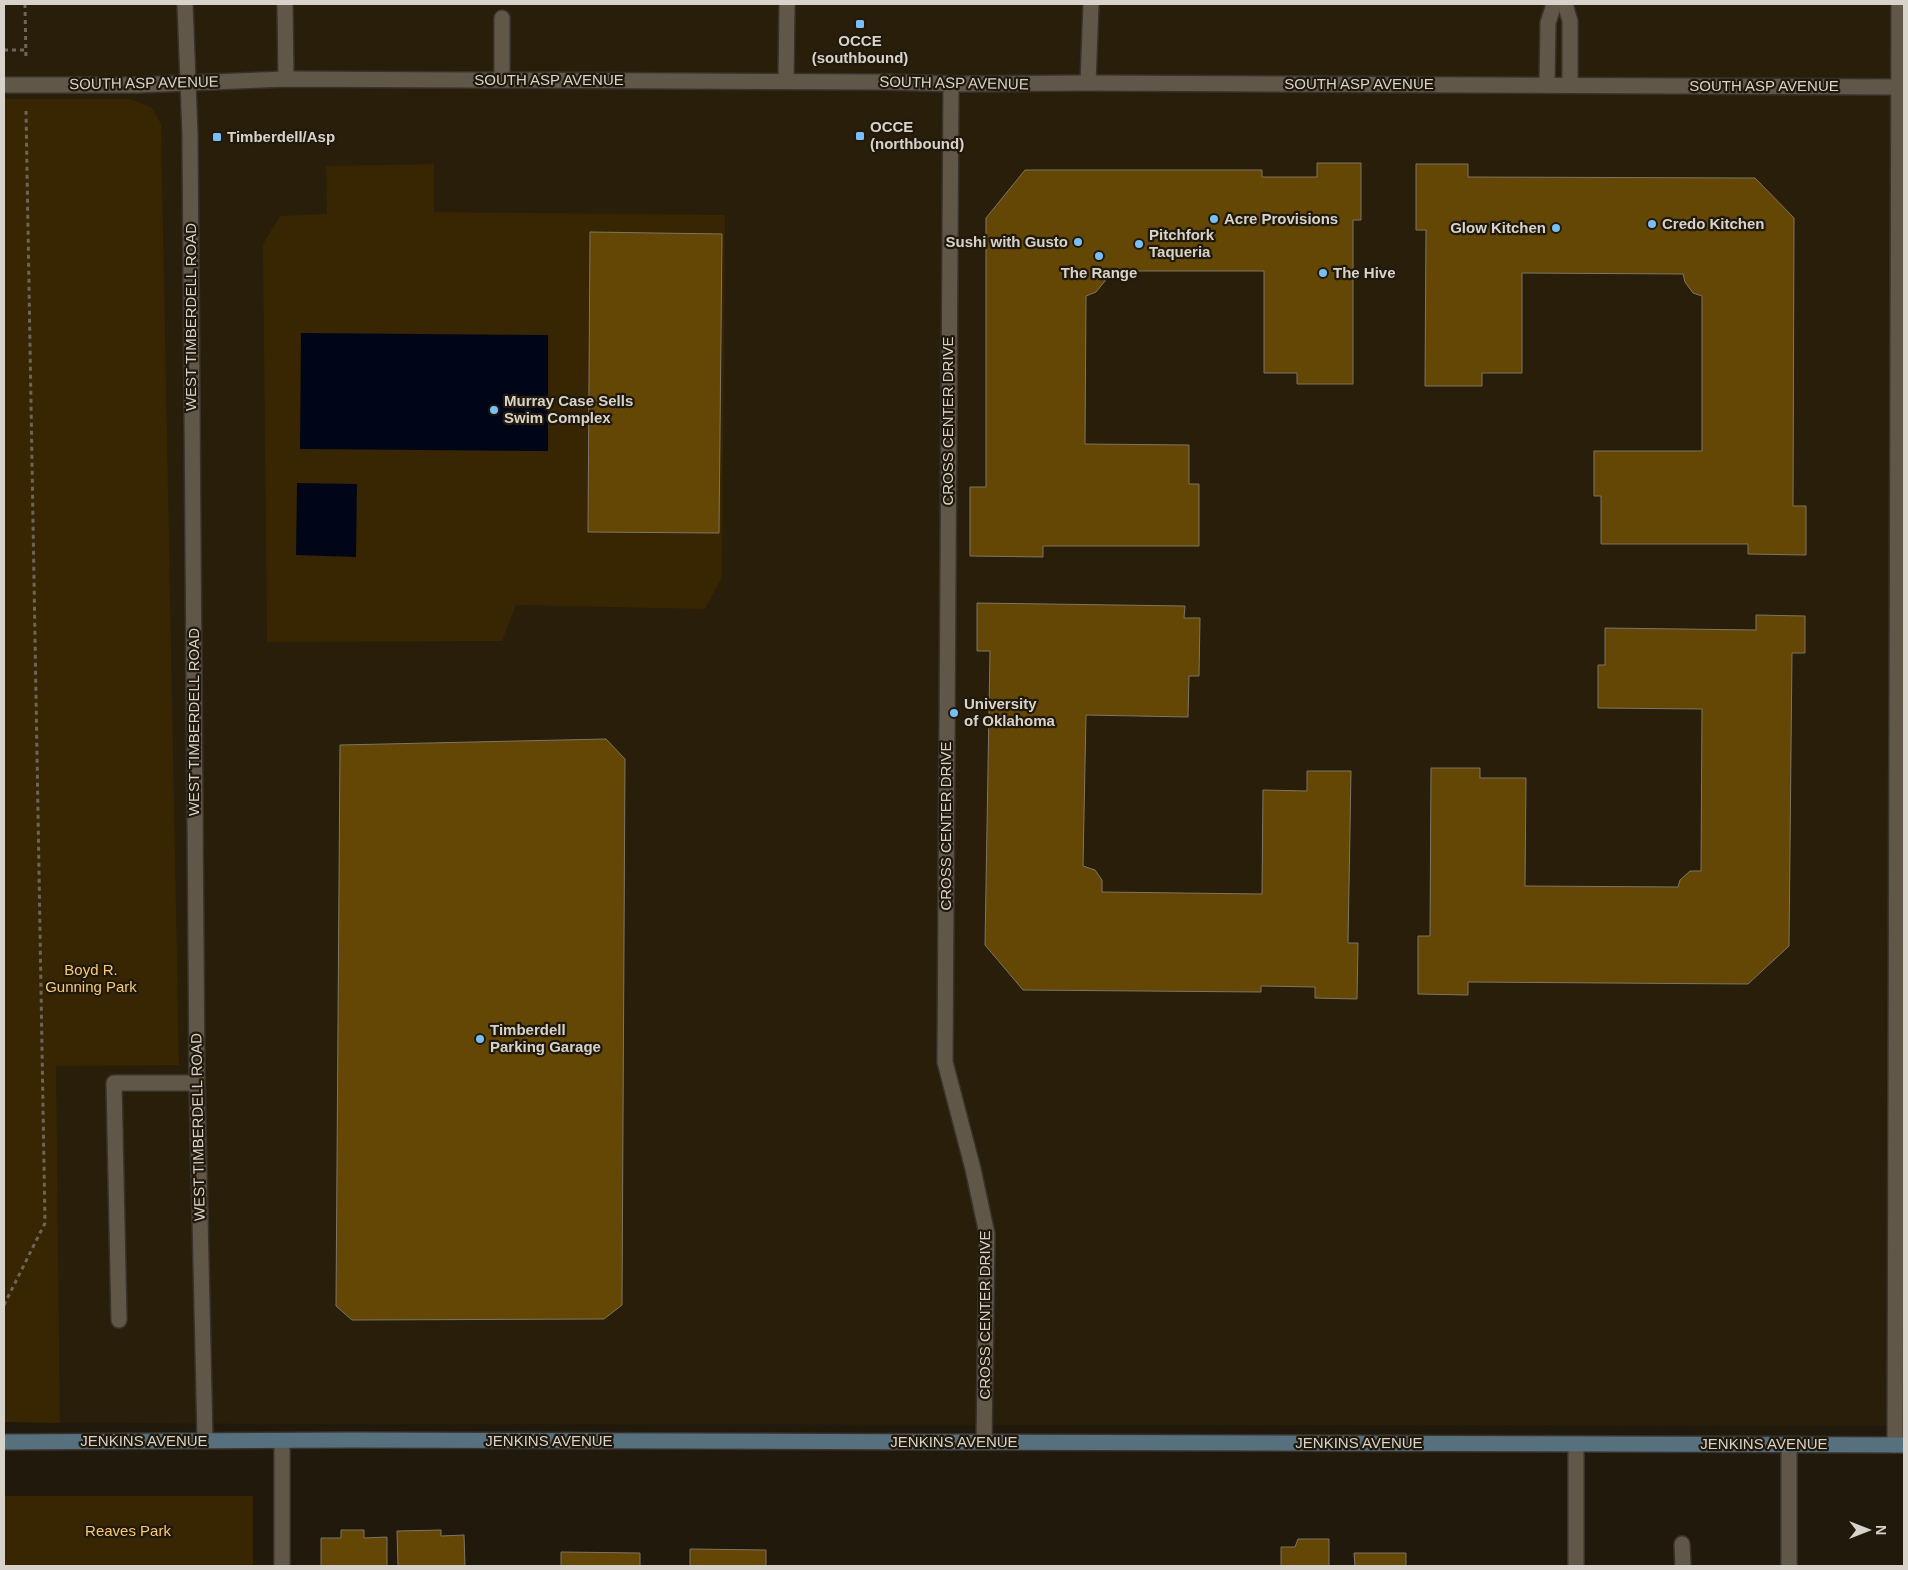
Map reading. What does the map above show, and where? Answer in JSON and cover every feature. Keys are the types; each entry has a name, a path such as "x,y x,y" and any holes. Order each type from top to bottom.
{"street":[{"name":"WEST TIMBERDELL ROAD","path":"185,4 189,83 197,1083 205,1440"},
{"path":"285,4 286,79"},
{"path":"786,81 787,4"},
{"path":"1088,83 1091,4"},
{"path":"1547,85 1548,23 1554,4"},
{"path":"1565,4 1570,21 1570,85"},
{"path":"1899,4 1902,87 1900,1445"},
{"path":"502,18 502,80"},
{"name":"SOUTH ASP AVENUE","path":"4,85 189,83 286,79 786,81 951,84 1902,87"},
{"name":"CROSS CENTER DRIVE","path":"951,84 944,1062 973,1169 987,1234 984,1442"},
{"path":"119,1320 114,1083 197,1083"},
{"name":"JENKINS AVENUE","path":"4,1442 205,1440 1900,1445"},
{"path":"282,1441 282,1566"},
{"path":"1576,1444 1576,1566"},
{"path":"1789,1444 1789,1566"},
{"path":"1682,1544 1682,1566"}],"path":[{"path":"4,1306 44,1223 25,4"},
{"path":"4,50 25,50"}],"shaded area":[{"name":"University of Oklahoma","path":"4,4 1904,4 1904,1426 4,1422"}],"green space":[{"name":"Boyd R. Gunning Park","path":"4,99 131,99 152,108 161,124 179,1065 56,1066 60,1423 4,1422"},
{"name":"Murray Case Sells Swim Complex","path":"434,164 434,212 725,215 722,577 705,609 516,605 502,641 267,642 263,244 280,216 327,214 326,166"},
{"name":"Reaves Park","path":"4,1496 253,1496 253,1566 4,1566"}],"water":[{"path":"301,333 548,335 548,451 300,449"},
{"path":"297,483 357,484 356,557 296,555"}],"building":[{"path":"1317,163 1361,163 1361,220 1353,220 1353,384 1297,384 1297,373 1264,373 1264,271 1105,271 1105,281 1096,292 1086,296 1085,444 1189,445 1189,484 1199,484 1199,546 1043,546 1043,557 970,556 970,487 986,487 986,218 1025,170 1262,170 1262,177 1317,177"},
{"path":"1416,164 1468,164 1468,177 1755,178 1794,218 1793,506 1806,506 1806,555 1748,554 1748,544 1601,544 1601,496 1594,496 1594,451 1702,451 1702,296 1693,293 1685,282 1683,274 1522,273 1522,373 1482,373 1482,386 1425,386 1426,230 1416,230"},
{"path":"590,232 722,234 719,533 588,532"},
{"path":"977,603 1185,606 1184,618 1200,618 1199,676 1189,676 1188,717 1086,715 1083,866 1095,870 1102,880 1102,892 1262,894 1263,790 1307,791 1307,771 1351,771 1348,943 1358,943 1357,999 1315,998 1315,987 1261,986 1261,992 1023,990 985,945 990,651 977,651"},
{"path":"1756,615 1805,616 1805,653 1792,653 1789,946 1748,984 1468,982 1468,995 1418,994 1418,936 1430,936 1431,768 1480,768 1480,778 1526,778 1525,886 1678,887 1680,880 1690,871 1701,871 1702,709 1598,708 1598,665 1605,665 1605,628 1756,630"},
{"name":"Timberdell Parking Garage","path":"606,739 625,759 622,1305 604,1319 352,1320 336,1306 340,745"},
{"path":"341,1530 364,1530 364,1538 387,1537 387,1566 321,1566 321,1538 341,1538"},
{"path":"441,1530 441,1536 464,1535 465,1566 398,1566 397,1531"},
{"path":"1298,1539 1329,1539 1329,1566 1281,1566 1281,1547 1295,1547"},
{"path":"690,1549 766,1550 766,1566 690,1566"},
{"path":"561,1552 640,1553 640,1566 561,1566"},
{"path":"1354,1553 1406,1553 1406,1566 1355,1566"}],"place":[{"name":"OCCE (southbound)","path":"860,24"},
{"name":"OCCE (northbound)","path":"860,136"},
{"name":"Timberdell/Asp","path":"217,137"},
{"name":"Acre Provisions","path":"1214,219"},
{"name":"Credo Kitchen","path":"1652,224"},
{"name":"Glow Kitchen","path":"1556,228"},
{"name":"Sushi with Gusto","path":"1078,242"},
{"name":"Pitchfork Taqueria","path":"1139,244"},
{"name":"The Range","path":"1099,256"},
{"name":"The Hive","path":"1323,273"},
{"name":"Murray Case Sells Swim Complex","path":"494,410"},
{"name":"University of Oklahoma","path":"954,713"},
{"name":"Timberdell Parking Garage","path":"480,1039"}]}
